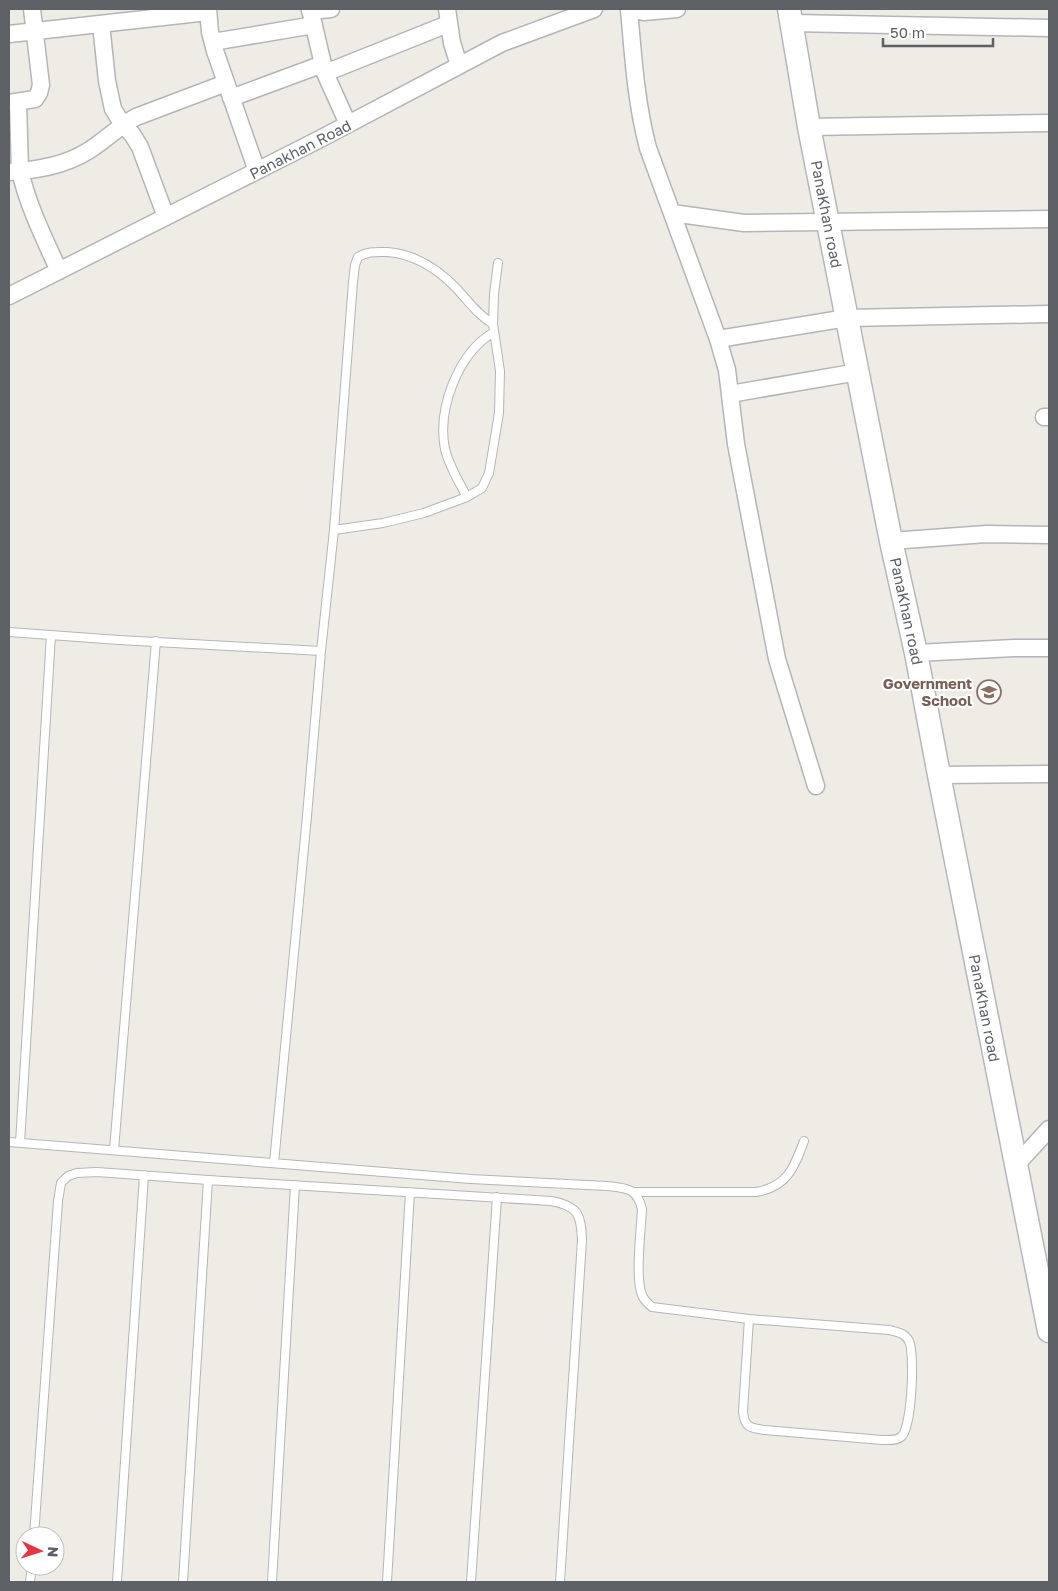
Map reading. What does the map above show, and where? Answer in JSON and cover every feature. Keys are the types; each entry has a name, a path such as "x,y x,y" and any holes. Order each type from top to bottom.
{"street":[{"path":"32,9 41,85 35,99 13,103 14,171 59,270"},
{"path":"213,42 331,9"},
{"name":"Panakhan Road","path":"9,296 257,171 502,42 594,9"},
{"path":"677,9 644,12 629,9 643,128 648,148 718,339 727,370 736,444 777,659 816,786"},
{"path":"9,34 208,10 213,42 228,91 257,171"},
{"path":"311,15 324,68 348,124"},
{"path":"14,171 46,168 70,160 88,151 122,125 136,117 228,91 324,68 447,16 452,43 459,65"},
{"path":"790,16 1049,28"},
{"name":"PanaKhan road","path":"790,16 828,222 891,541 916,653 1049,1331"},
{"path":"101,24 113,110 122,125 132,134 140,147 166,217"},
{"path":"810,127 1049,123"},
{"path":"672,213 744,223 1049,218"},
{"path":"718,339 847,318 1049,314"},
{"path":"730,394 858,372"},
{"path":"891,541 986,534 1049,535"},
{"path":"916,653 1049,648"},
{"path":"939,775 1049,774"},
{"path":"1016,1165 1049,1129"}],"lane":[{"path":"274,1163 321,651 334,530 353,282 358,257 371,251 397,253 417,259 443,276 493,328"},
{"path":"334,530 383,523 424,513 467,498 482,488 487,480 498,422 500,389 500,371 493,328 494,294 498,263"},
{"path":"467,498 446,451 443,423 445,409 453,385 468,356 493,328"},
{"path":"9,632 321,651"},
{"path":"20,1143 51,635"},
{"path":"114,1150 156,642"},
{"path":"9,1142 471,1179 607,1186 624,1188 635,1192 756,1192 767,1190 787,1177 793,1168 804,1141"},
{"path":"35,1526 58,1201 61,1183 68,1176 77,1173 97,1172 551,1201 564,1203 573,1208 578,1213 582,1223 560,1582"},
{"path":"117,1582 144,1176"},
{"path":"183,1582 208,1180"},
{"path":"272,1582 295,1185"},
{"path":"387,1582 410,1192"},
{"path":"635,1192 642,1208 639,1280 644,1301 652,1307 749,1319 889,1330 906,1336 912,1353 911,1388 906,1429 901,1438 882,1440 766,1430 746,1425 743,1420 743,1411 749,1319"},
{"path":"471,1582 497,1198"}],"place":[{"name":"Government School","path":"989,692"}]}
